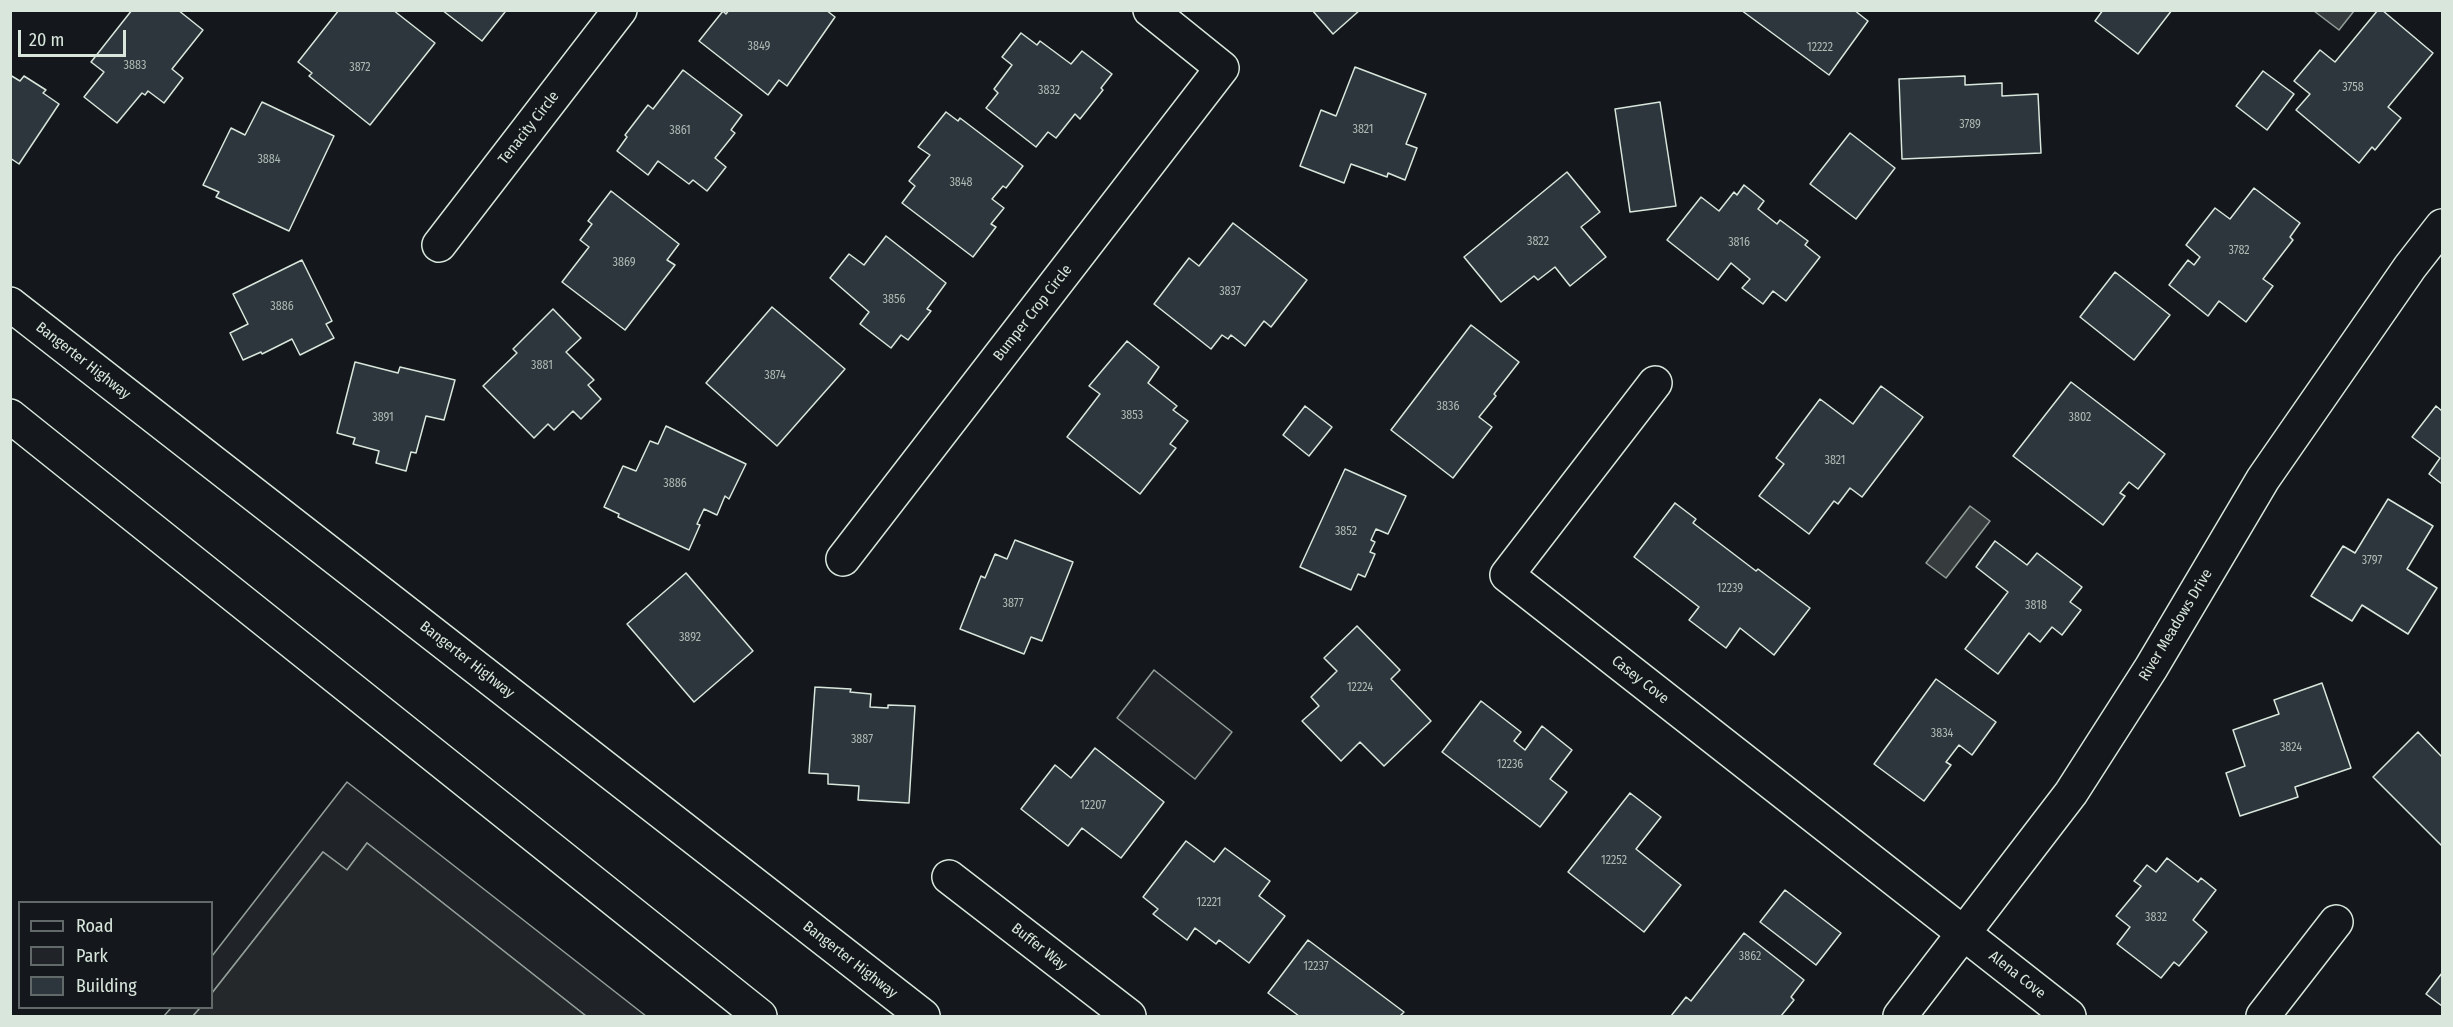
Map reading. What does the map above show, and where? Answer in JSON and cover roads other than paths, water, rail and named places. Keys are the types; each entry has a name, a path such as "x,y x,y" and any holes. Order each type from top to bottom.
{"main road":[{"name":"Tenacity Circle","path":"439,245 620,10"},
{"name":"Bumper Crop Circle","path":"843,559 1222,68 1150,10"},
{"name":"River Meadows Drive","path":"1900,1017 2071,793 2151,668 2263,479 2410,267 2442,226"},
{"name":"Bangerter Highway","path":"10,304 922,1017"},
{"name":"Casey Cove","path":"1656,383 1507,575 1965,934"},
{"path":"10,416 760,1017"},
{"name":"Buffer Way","path":"949,877 1129,1017"},
{"path":"2262,1017 2336,922"},
{"name":"Alena Cove","path":"1965,934 2069,1017"}]}
